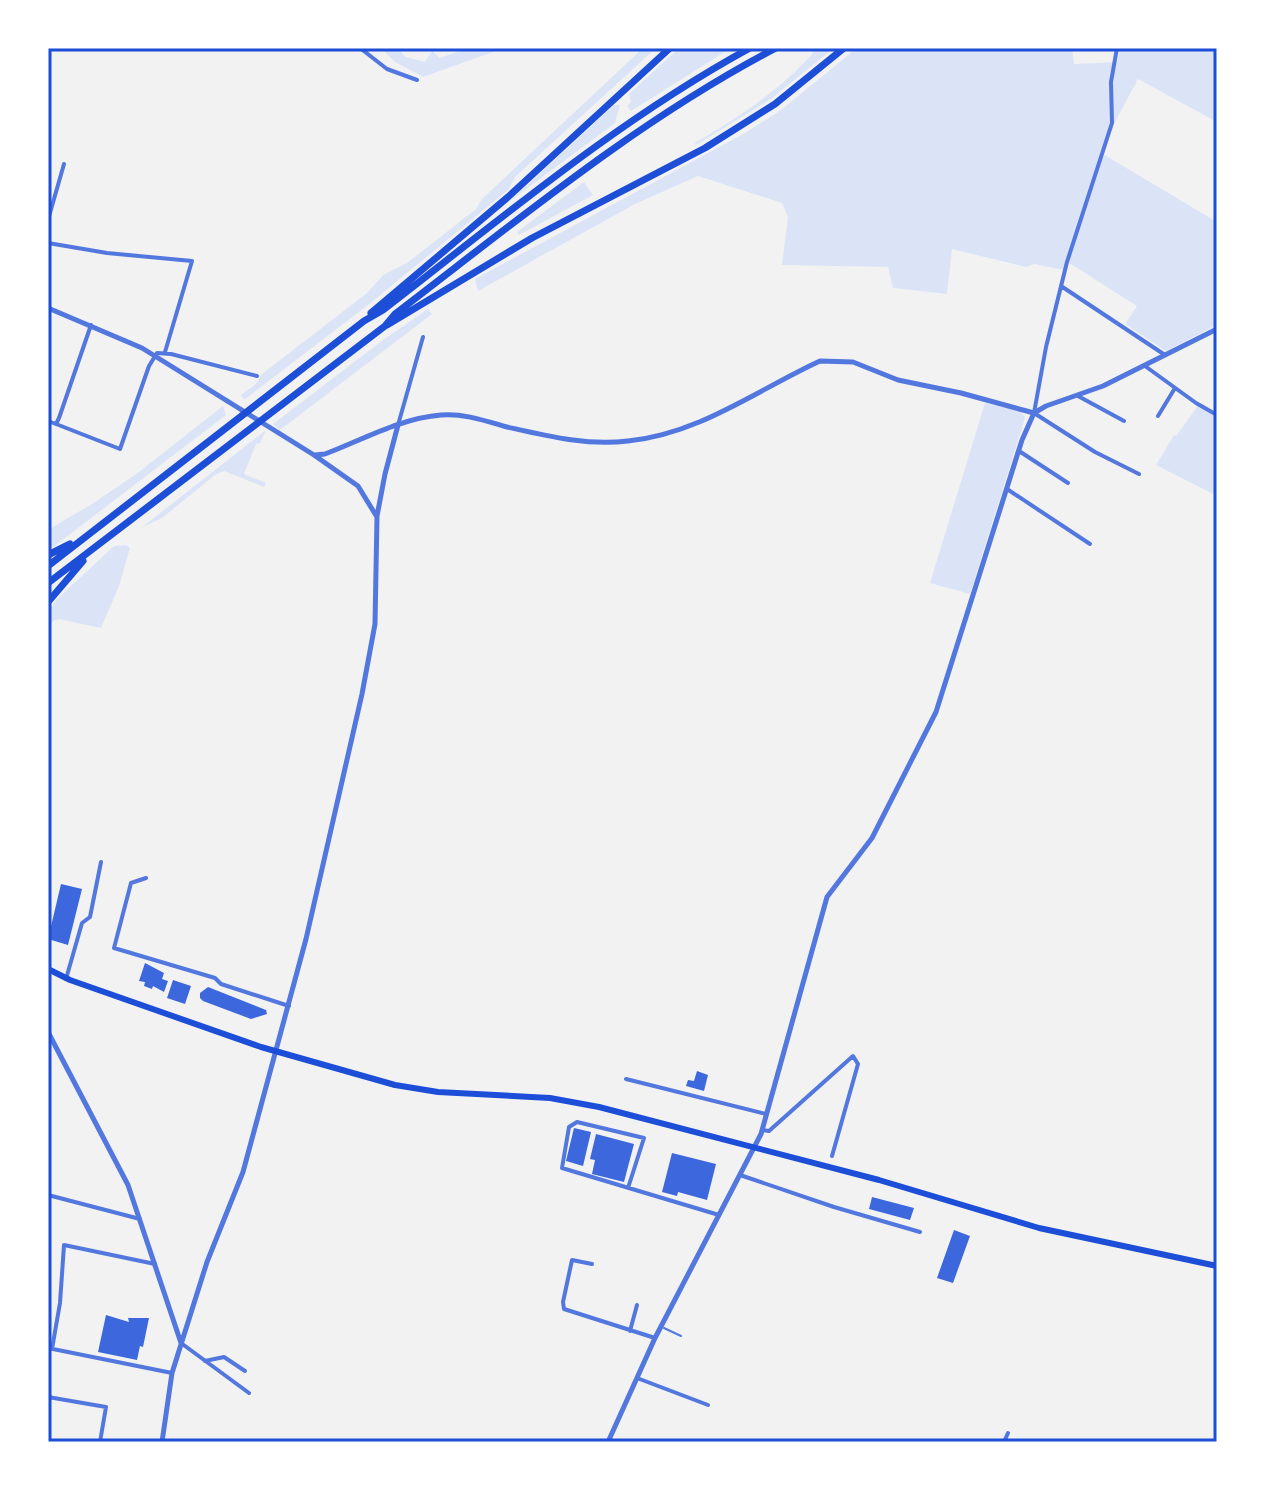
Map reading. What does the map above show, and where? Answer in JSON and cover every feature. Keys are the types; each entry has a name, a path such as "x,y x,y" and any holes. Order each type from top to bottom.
{"highway":[{"path":"364,321 508,197 670,48"},
{"path":"48,566 364,321 383,310 629,122 750,48"},
{"path":"48,583 635,132 685,99 776,48"},
{"path":"385,326 532,238 705,148 775,104 844,48"},
{"path":"48,555 83,538"},
{"path":"48,602 92,550"}],"main road":[{"path":"48,969 63,978"},
{"path":"48,975 277,1051 366,1077 419,1089 550,1098 599,1107 879,1180 1039,1228 1217,1266"}],"street":[{"path":"360,48 387,69 417,80"},
{"path":"608,1442 655,1338 762,1130 823,906 838,880 879,826 936,712 1019,451 1034,413 1078,221 1112,123 1111,82 1117,48"},
{"path":"48,220 64,164"},
{"path":"48,243 107,253 192,261 165,352"},
{"path":"1061,286 1166,355"},
{"path":"48,308 154,355 314,455 358,486 377,517"},
{"path":"56,424 92,325"},
{"path":"1034,413 1145,366 1217,329"},
{"path":"162,1442 172,1373 207,1262 243,1172 289,1006 375,624 377,517 385,474 423,337"},
{"path":"154,355 165,352 257,376"},
{"path":"48,421 120,449 154,355"},
{"path":"314,455 325,454 398,425 446,415 594,443 669,434 706,420 820,361 835,360 853,362 898,380 1034,413 1095,452 1139,474"},
{"path":"1145,366 1217,415"},
{"path":"1158,416 1175,388"},
{"path":"1078,396 1124,421"},
{"path":"1019,451 1068,483"},
{"path":"1007,489 1090,544"},
{"path":"63,978 82,923 90,917 101,862"},
{"path":"146,878 131,883 114,948 215,978 221,984 289,1006"},
{"path":"48,1032 120,1168 181,1343 249,1393"},
{"path":"762,1130 769,1131 853,1056 858,1064 832,1156"},
{"path":"626,1079 766,1114"},
{"path":"628,1188 644,1138 577,1122 569,1127 562,1168 628,1188 719,1215"},
{"path":"740,1175 920,1232"},
{"path":"48,1195 140,1219"},
{"path":"155,1264 64,1245 60,1303 50,1349 172,1373"},
{"path":"592,1264 572,1260 564,1309 655,1338"},
{"path":"630,1331 637,1305"},
{"path":"205,1361 224,1357 245,1371"},
{"path":"637,1378 708,1405"},
{"path":"48,1397 106,1407 100,1442"},
{"path":"1004,1442 1008,1433"}],"lane":[{"path":"661,1327 681,1336"}],"shaded area":[{"path":"381,48 397,48 406,57 425,62 432,51 440,58 468,48 504,48 423,77 395,62"},
{"path":"643,48 656,48 515,177 508,190 368,305 244,400 241,395 255,385 262,374 367,293 383,275 407,263 476,209 482,199"},
{"path":"679,48 731,48 631,111 627,106 631,102 629,94"},
{"path":"817,48 834,48 771,99 696,145 775,89"},
{"path":"857,48 1072,48 1074,64 1117,62 1120,48 1217,48 1217,122 1138,79 1114,124 1103,154 1217,222 1217,325 1166,351 1125,324 1137,306 1066,261 1064,270 1034,264 1026,267 952,249 947,294 893,288 888,267 782,265 788,217 782,203 698,176 635,204 478,291 475,279 745,133 781,110"},
{"path":"614,105 620,105 615,123 510,201"},
{"path":"584,182 593,195 519,235 517,232"},
{"path":"428,309 432,314 280,430 273,424 383,340"},
{"path":"985,403 1021,411 1025,418 970,594 930,583"},
{"path":"1200,403 1217,413 1217,496 1156,465 1174,435"},
{"path":"223,406 226,415 48,551 49,529 139,472"},
{"path":"266,430 260,443 256,444 244,474 266,483 264,487 224,471 162,518 141,528"},
{"path":"126,545 130,548 119,586 101,628 59,619 53,621 48,629 48,613 56,600 114,546"}],"building":[{"path":"61,884 82,889 68,945 48,939"},
{"path":"145,963 164,973 162,979 168,981 164,992 153,986 152,989 144,986 145,982 139,981"},
{"path":"173,980 191,986 185,1004 167,998"},
{"path":"208,987 266,1010 267,1014 251,1019 203,1001 200,993"},
{"path":"697,1071 708,1075 704,1091 686,1086 688,1080 694,1081"},
{"path":"574,1128 591,1132 583,1166 566,1161"},
{"path":"596,1134 634,1144 624,1182 592,1174 595,1160 590,1159"},
{"path":"672,1153 716,1164 707,1200 678,1192 677,1196 662,1192"},
{"path":"872,1197 914,1208 910,1220 869,1209"},
{"path":"954,1230 970,1236 953,1283 937,1278"},
{"path":"106,1315 129,1322 128,1318 149,1318 137,1360 98,1352"}]}
